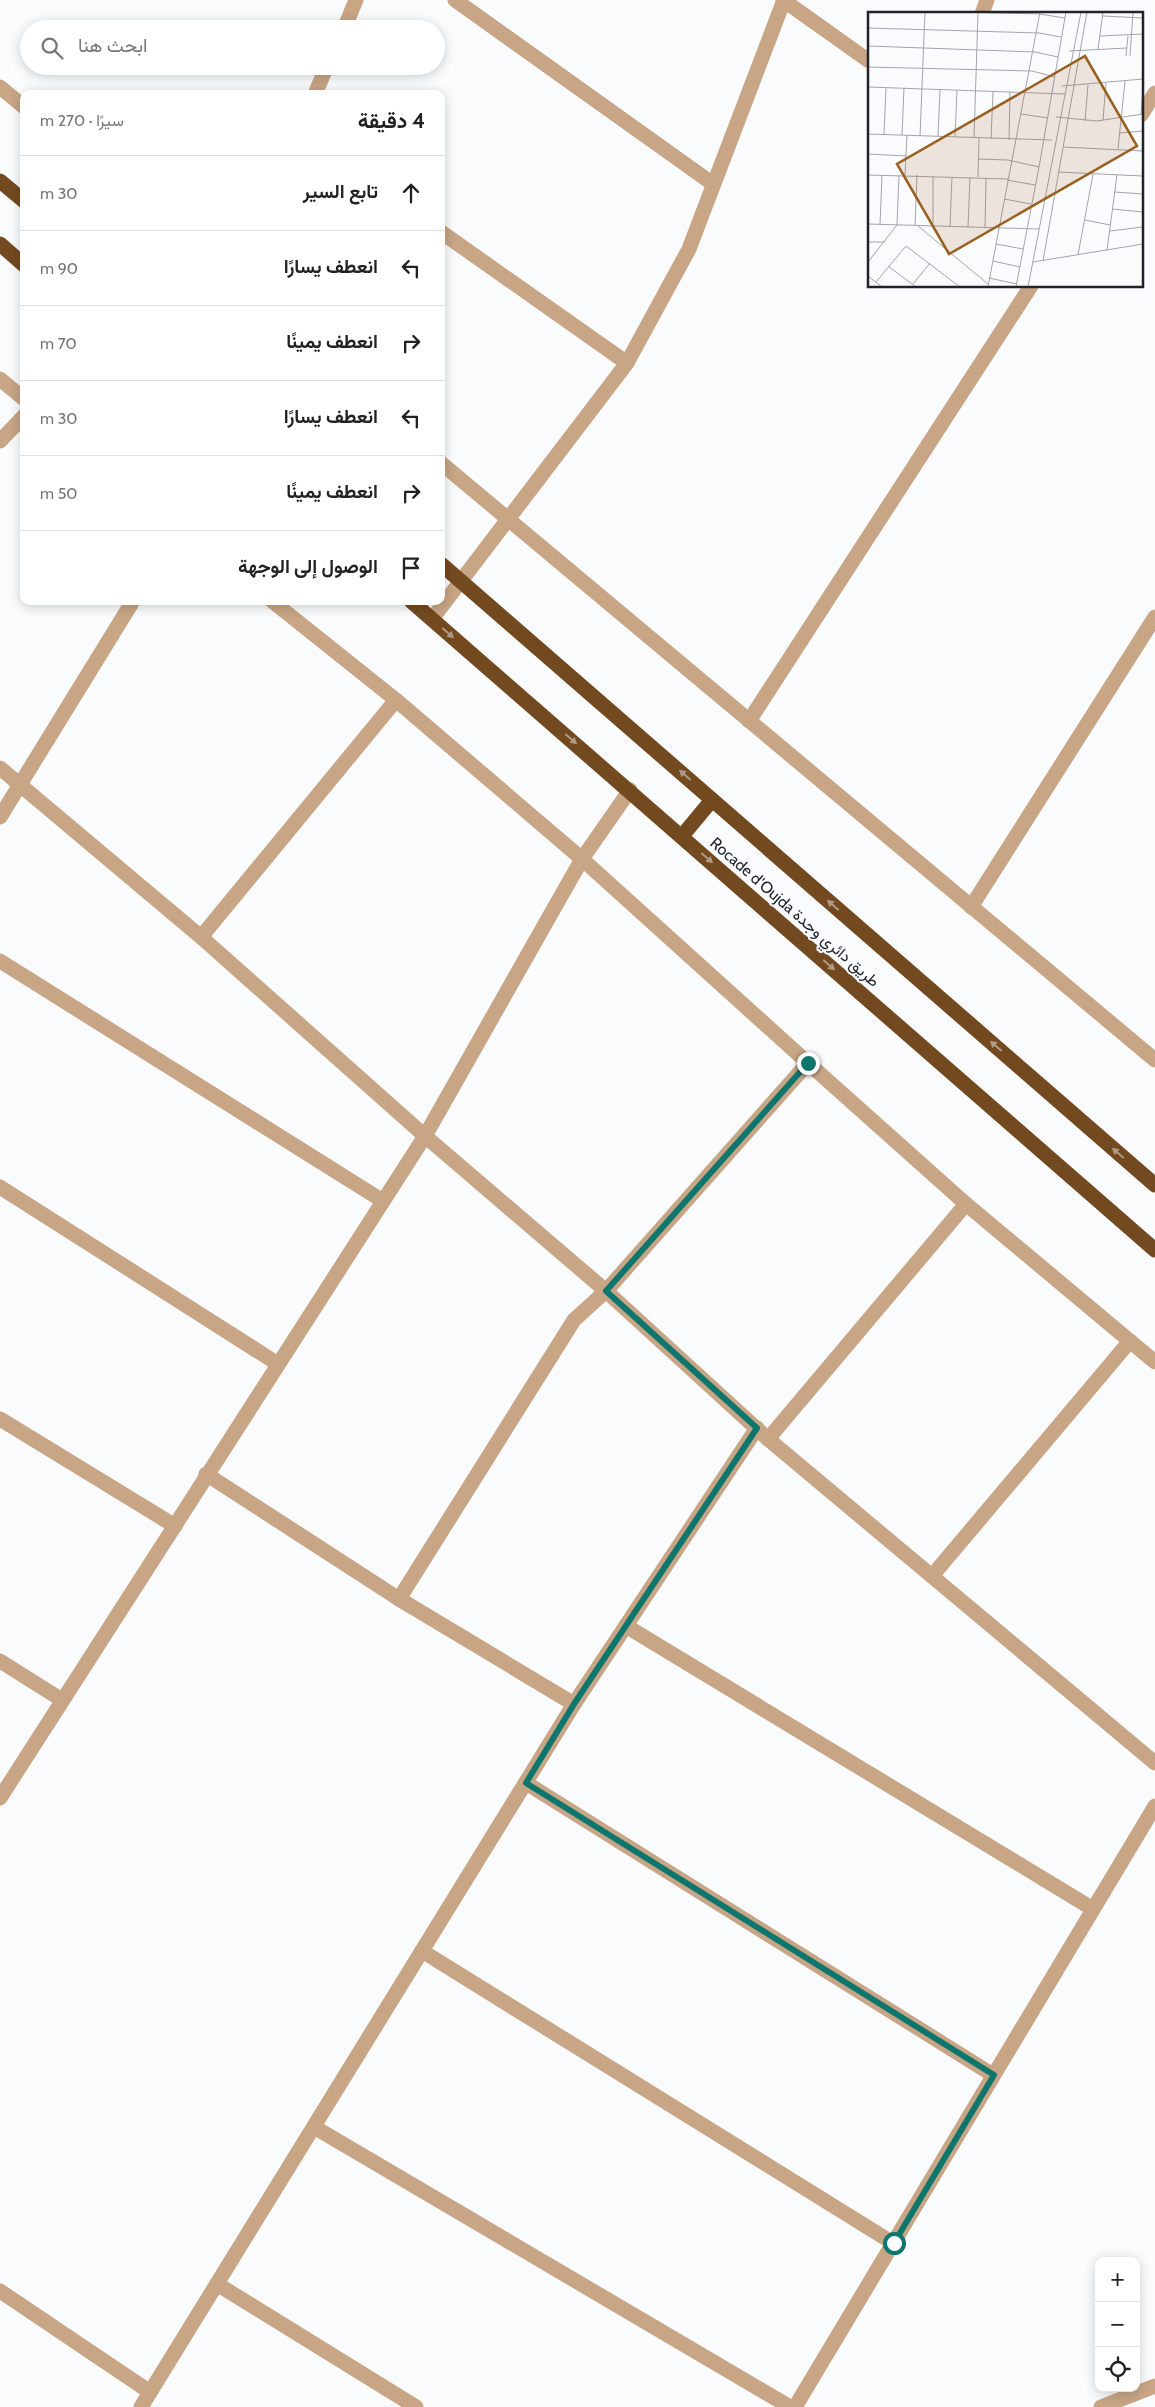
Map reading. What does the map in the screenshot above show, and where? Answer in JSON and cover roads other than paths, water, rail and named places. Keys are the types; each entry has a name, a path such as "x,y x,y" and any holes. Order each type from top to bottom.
{"highway":[{"path":"0,181 20,198"},
{"path":"0,244 20,262"},
{"name":"Rocade d'Oujda طريق دائري وجدة","path":"445,567 1155,1185"},
{"name":"Rocade d'Oujda طريق دائري وجدة","path":"416,605 1155,1250"},
{"path":"682,836 712,800"}],"street":[{"path":"348,20 356,0"},
{"path":"455,0 713,184"},
{"path":"445,602 506,519 627,363 689,249 784,0 868,60"},
{"path":"983,12 987,0"},
{"path":"317,90 323,75"},
{"path":"0,87 20,104"},
{"path":"1142,113 1155,93"},
{"path":"445,235 627,363"},
{"path":"749,721 1030,288"},
{"path":"0,379 20,396"},
{"path":"0,440 20,420"},
{"path":"445,466 1155,1060"},
{"path":"0,816 131,605"},
{"path":"277,605 396,700 582,859 966,1204 1155,1362"},
{"path":"432,619 443,605"},
{"path":"971,907 1155,617"},
{"path":"200,937 396,700"},
{"path":"0,768 200,937 425,1136 606,1291 768,1439 1155,1763"},
{"path":"0,1798 175,1526 206,1474 425,1136 582,859 630,790"},
{"path":"0,961 383,1201"},
{"path":"399,1599 574,1320 606,1291 808,1063"},
{"path":"0,1187 278,1364"},
{"path":"768,1439 966,1204"},
{"path":"932,1576 1130,1341"},
{"path":"0,1419 175,1526"},
{"path":"141,2407 574,1704 757,1428"},
{"path":"206,1474 399,1599 574,1704"},
{"path":"626,1626 1093,1909"},
{"path":"0,1661 62,1700"},
{"path":"526,1783 994,2075"},
{"path":"795,2407 1155,1806"},
{"path":"422,1951 894,2243"},
{"path":"314,2127 790,2407"},
{"path":"217,2284 416,2407"},
{"path":"0,2291 150,2392"},
{"path":"1101,2407 1155,2386"}]}
